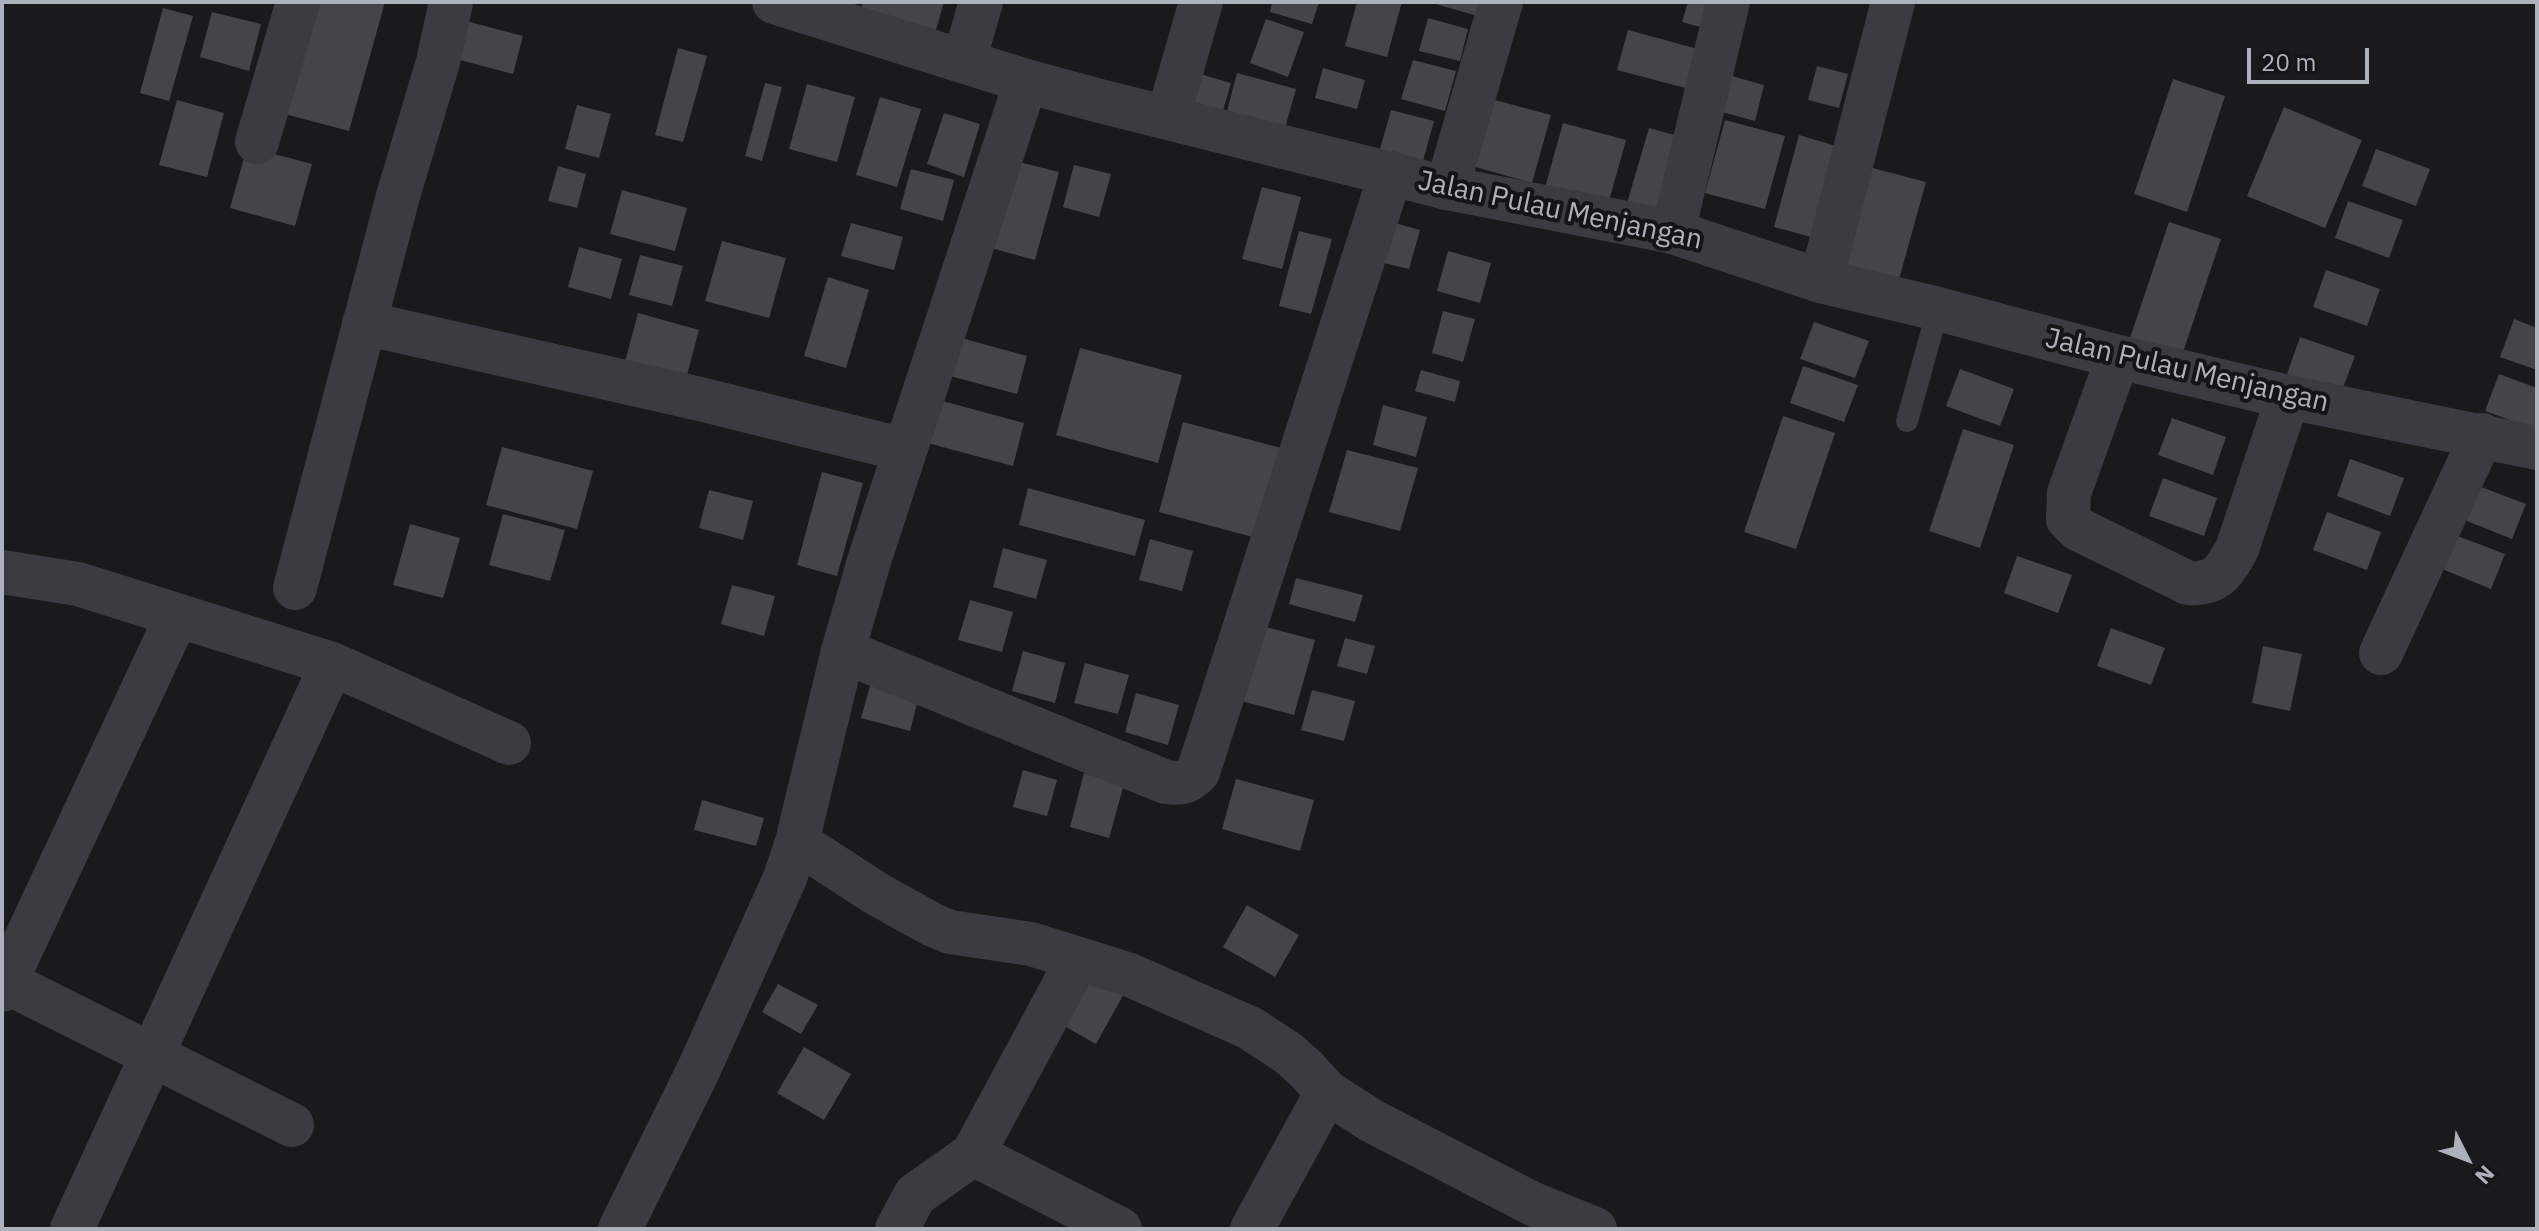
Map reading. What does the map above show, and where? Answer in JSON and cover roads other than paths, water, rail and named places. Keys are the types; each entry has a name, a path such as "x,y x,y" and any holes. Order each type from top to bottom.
{"street":[{"path":"257,142 298,2"},
{"path":"295,588 398,196 438,62 451,2"},
{"name":"Jalan Pulau Menjangan","path":"774,2 1026,81 1447,188 1673,232 1821,281 2118,357 2288,397 2537,448"},
{"path":"964,61 981,2"},
{"path":"1168,117 1201,2"},
{"path":"1447,188 1501,2"},
{"path":"1673,232 1728,2"},
{"path":"1821,281 1893,2"},
{"path":"620,1229 698,1071 785,878 869,561 1026,81"},
{"path":"843,651 1166,782 1178,784 1190,781 1198,772 1391,173"},
{"path":"364,323 685,395 905,450"},
{"path":"2118,357 2069,493 2068,519 2078,529 2188,583 2201,584 2216,579 2232,558 2288,397"},
{"path":"2381,653 2482,435"},
{"path":"7,585 78,584 332,664 509,743"},
{"path":"177,616 3,984 292,1125"},
{"path":"72,1229 332,664"},
{"path":"797,842 877,894 950,932 1031,944 1130,975 1250,1028 1288,1053 1327,1092 1526,1217 1595,1229"},
{"path":"897,1229 915,1195 973,1154 1078,959"},
{"path":"1252,1229 1327,1092"},
{"path":"973,1154 1120,1229"}],"lane":[{"path":"1907,421 1938,309"}]}
